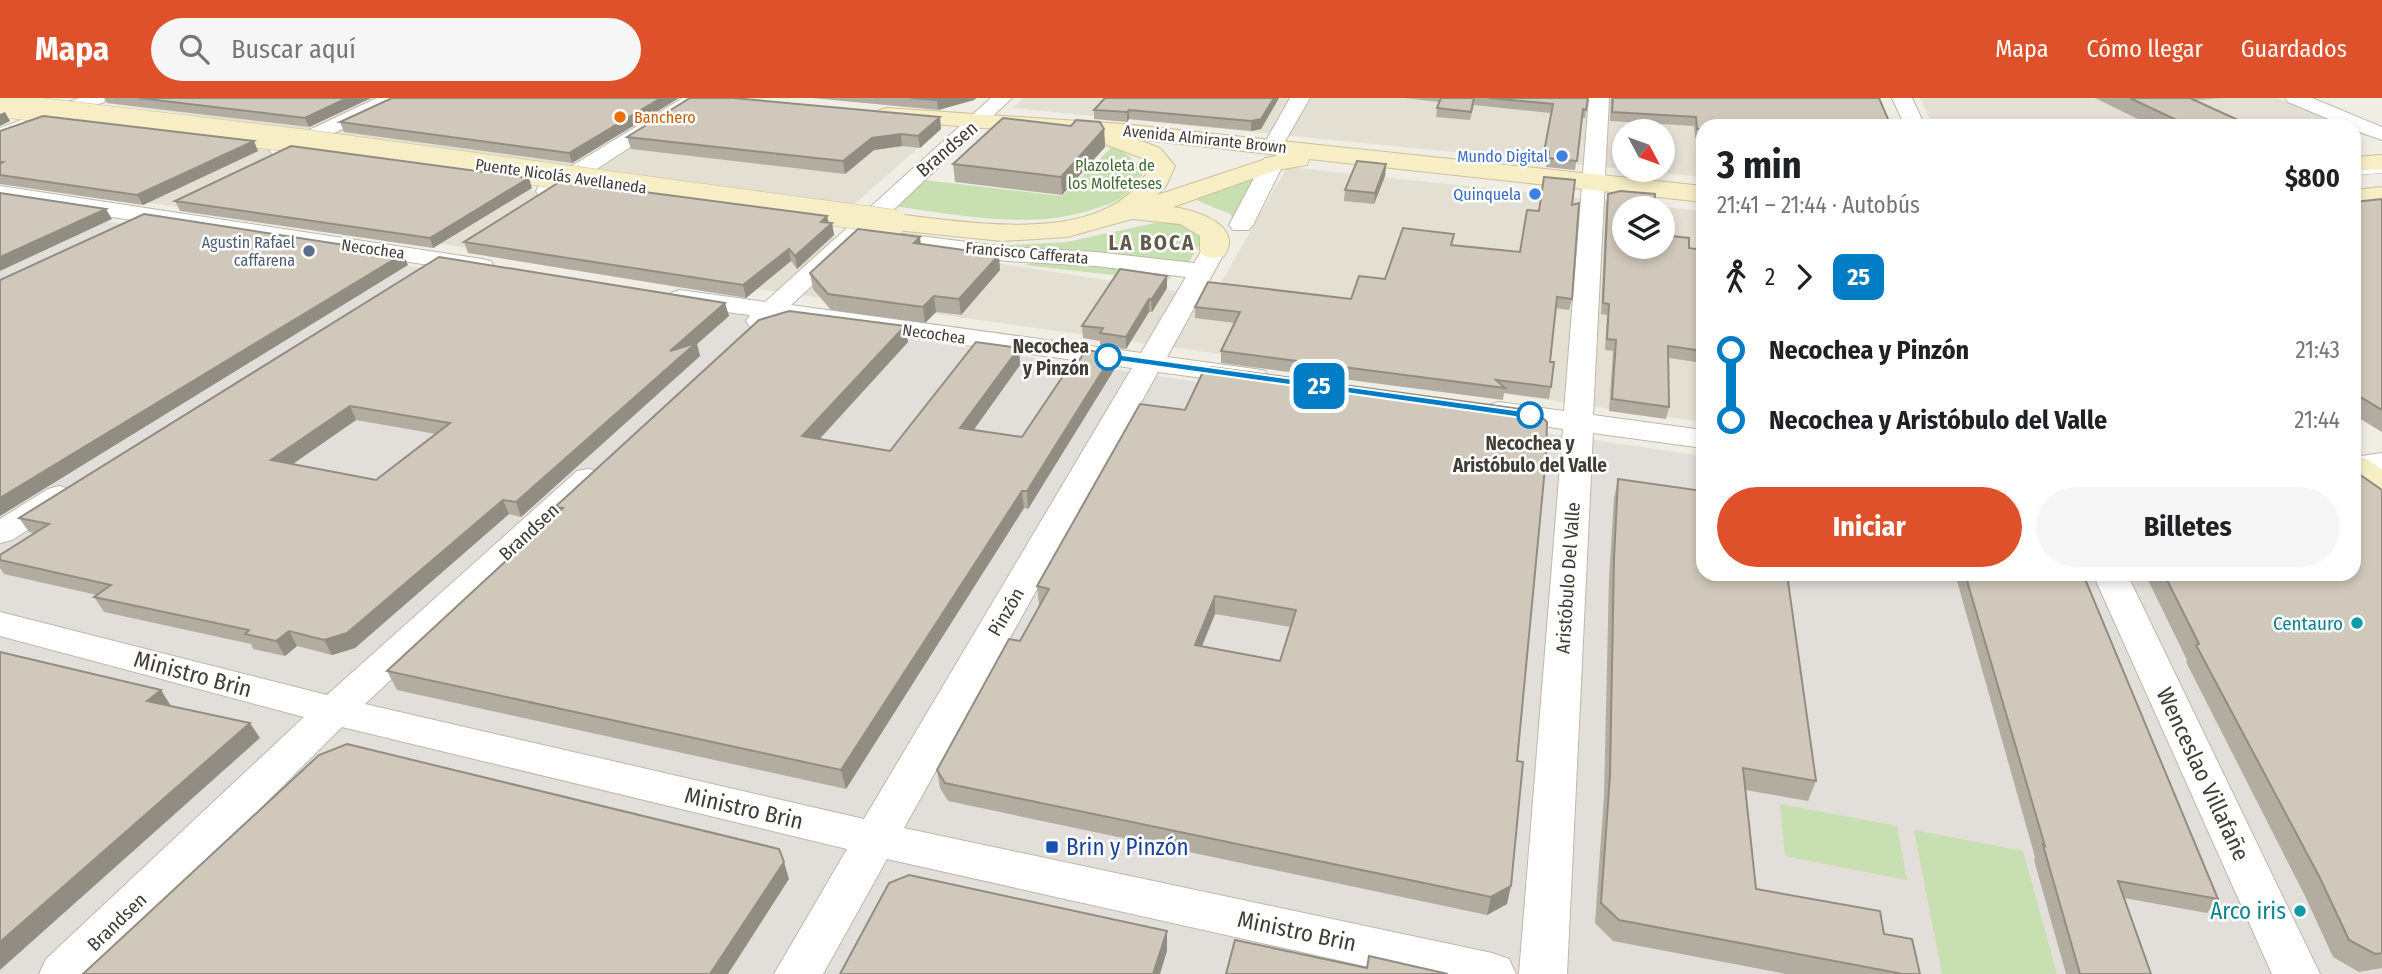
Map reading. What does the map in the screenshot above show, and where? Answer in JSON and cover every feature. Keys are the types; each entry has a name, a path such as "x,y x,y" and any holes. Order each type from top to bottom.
{"main road":[{"name":"Puente Nicolás Avellaneda","path":"0,105 300,141 895,222 1022,233 1078,226 1166,201 1273,155"},
{"name":"Avenida Almirante Brown","path":"866,108 956,121 981,119 1068,127 1273,155 1291,160 1392,166 1428,165 1696,193"},
{"path":"1068,127 1136,146 1151,153 1160,162 1162,171 1153,186 1121,213"},
{"path":"2361,164 2382,162"},
{"path":"2361,197 2382,195"},
{"path":"1121,213 1169,215 1199,222 1214,233 1216,242 1208,260"},
{"path":"2361,444 2382,457"},
{"path":"2361,472 2382,486"}],"street":[{"path":"0,135 97,98"},
{"path":"257,162 393,98"},
{"path":"533,200 696,98"},
{"name":"Brandsen","path":"738,340 1002,98"},
{"path":"1241,225 1300,98"},
{"name":"Aristóbulo Del Valle","path":"1544,974 1599,98"},
{"path":"1902,98 1912,119"},
{"path":"2295,98 2346,119"},
{"path":"2361,125 2382,134"},
{"name":"Necochea","path":"0,193 146,215 451,251 508,270"},
{"path":"110,232 183,197"},
{"name":"Francisco Cafferata","path":"853,233 1007,254 1096,259 1208,260"},
{"path":"405,280 451,251"},
{"name":"Pinzón","path":"798,974 1208,260"},
{"name":"Necochea","path":"659,294 769,312 1287,382"},
{"path":"1478,408 1696,438"},
{"name":"Brandsen","path":"63,974 334,711 607,460"},
{"path":"2361,466 2382,462"},
{"path":"0,533 81,482"},
{"name":"Wenceslao Villafañe","path":"2113,581 2296,974"},
{"name":"Ministro Brin","path":"0,624 334,711 875,839 1492,974"}],"lane":[{"path":"2361,172 2382,170"},
{"path":"2361,182 2382,180"}],"shaded area":[{"path":"67,98 631,98 940,129 852,206"},
{"path":"1023,98 1876,98 1746,119 1696,119 1696,176 1675,174 1675,119 1612,119 1612,168 1013,108"},
{"path":"1920,98 2277,98 2325,119 1930,119"},
{"path":"59,116 1213,297 1287,167 1612,201 1612,259 1675,259 1675,208 1696,210 1696,421 0,182"},
{"path":"0,206 1696,455 1696,581 2361,581 2361,558 2382,512 2382,974 0,974"}],"green space":[{"name":"Plazoleta de los Molfeteses","path":"1112,147 1130,157 1143,174 1128,192 1116,201 1073,215 1048,219 996,219 894,206 924,180 1062,196"},
{"name":"Plazoleta de los Molfeteses","path":"1257,174 1236,222 1230,214 1196,200"},
{"name":"Plazoleta de los Molfeteses","path":"1164,221 1181,223 1204,237 1189,262 991,246 1067,242"},
{"path":"1042,262 1174,274 1167,281 1024,265"},
{"path":"1780,804 1897,826 1907,880 1785,856"},
{"path":"1914,830 2023,851 2057,974 1942,974"}],"building":[{"path":"139,98 347,98 305,118"},
{"path":"392,98 661,98 569,153 340,122"},
{"path":"690,98 733,98 940,117 918,136 901,134 872,138 843,161 627,137"},
{"path":"911,98 946,98 937,100"},
{"path":"1105,98 1274,98 1261,119 1251,121 1129,110 1094,110"},
{"path":"1441,98 1474,98 1471,112 1437,108"},
{"path":"1489,98 1588,98 1586,110 1583,109 1577,161 1548,158 1549,152 1544,152 1553,104"},
{"path":"1613,98 1879,98 1888,119 1696,119 1612,112"},
{"path":"2130,98 2190,98 2236,119 2174,119"},
{"path":"43,116 254,141 137,195 0,175 0,164 3,162 0,162 0,131"},
{"path":"1003,118 1071,126 1076,120 1100,122 1104,129 1061,177 953,164"},
{"path":"291,146 529,178 430,238 175,201"},
{"path":"1357,161 1386,164 1375,193 1345,190"},
{"path":"1544,177 1575,180 1572,205 1579,203 1572,299 1557,297 1550,362 1554,362 1551,387 1496,380 1505,388 1221,351 1240,312 1195,307 1208,282 1351,299 1359,276 1385,279 1403,228 1454,234 1451,245 1520,252 1527,210 1539,211"},
{"path":"561,181 827,216 821,222 832,223 795,256 789,249 743,285 464,242"},
{"path":"1620,191 1655,194 1612,196 1612,259 1675,259 1675,236 1689,238 1689,248 1696,249 1696,350 1668,346 1669,407 1612,399 1616,340 1607,339 1609,304 1603,303 1608,194"},
{"path":"0,193 106,209 0,257"},
{"path":"2382,199 2382,410 2361,397 2361,201"},
{"path":"144,214 403,254 0,498 0,280"},
{"path":"858,229 920,237 914,243 999,255 959,299 934,296 923,307 828,294 810,273"},
{"path":"439,257 725,303 670,351 696,343 516,502 503,500 347,633 324,640 289,631 276,641 245,634 249,630 94,597 111,585 0,560 0,555 49,524 19,518","holes":["350,406 450,423 376,480 271,460"]},
{"path":"1120,269 1167,276 1151,300 1149,299 1126,337 1100,333 1103,328 1082,326"},
{"path":"789,311 905,326 802,436 890,451 976,342 1019,348 960,428 1022,437 1067,370 1072,371 1086,350 1113,354 1027,491 1022,491 841,770 387,671 563,508 555,507 759,320"},
{"path":"1211,367 1535,411 1547,422 1517,761 1523,762 1511,886 1491,897 945,783 937,770 1009,639 1020,641 1049,589 1037,586 1140,404 1185,410 1204,370 1209,371","holes":["1215,596 1296,610 1280,661 1195,645"]},
{"path":"2361,475 2382,490 2382,953 2375,954 2349,940 2320,878 2196,645 2199,644 2168,581 2361,581"},
{"path":"1618,479 1696,490 1696,581 1788,581 1816,781 1743,768 1756,889 1880,911 1884,934 1912,939 1920,974 1903,974 1619,920 1601,903 1610,775"},
{"path":"1967,581 2086,581 2218,899 2118,881 2151,974 2080,974 2043,845 2045,846"},
{"path":"0,652 161,690 147,701 250,723 0,942"},
{"path":"347,744 779,849 784,862 710,974 83,974 319,755"},
{"path":"909,875 1167,931 1153,974 840,974 889,883"},
{"path":"1235,940 1367,968 1369,956 1448,974 1226,974"}],"bus line":[{"name":"25","path":"1108,357 1530,415"}],"place":[{"name":"Banchero","path":"620,117"},
{"name":"Mundo Digital","path":"1562,156"},
{"name":"Quinquela","path":"1535,194"},
{"name":"Agustin Rafael caffarena","path":"309,251"},
{"name":"Necochea y Pinzón","path":"1108,357"},
{"name":"Necochea y Aristóbulo del Valle","path":"1530,415"},
{"name":"Centauro","path":"2357,623"},
{"name":"Brin y Pinzón","path":"1052,847"},
{"name":"Arco iris","path":"2300,911"}],"district":[{"name":"LA BOCA","path":"1152,243"}]}
